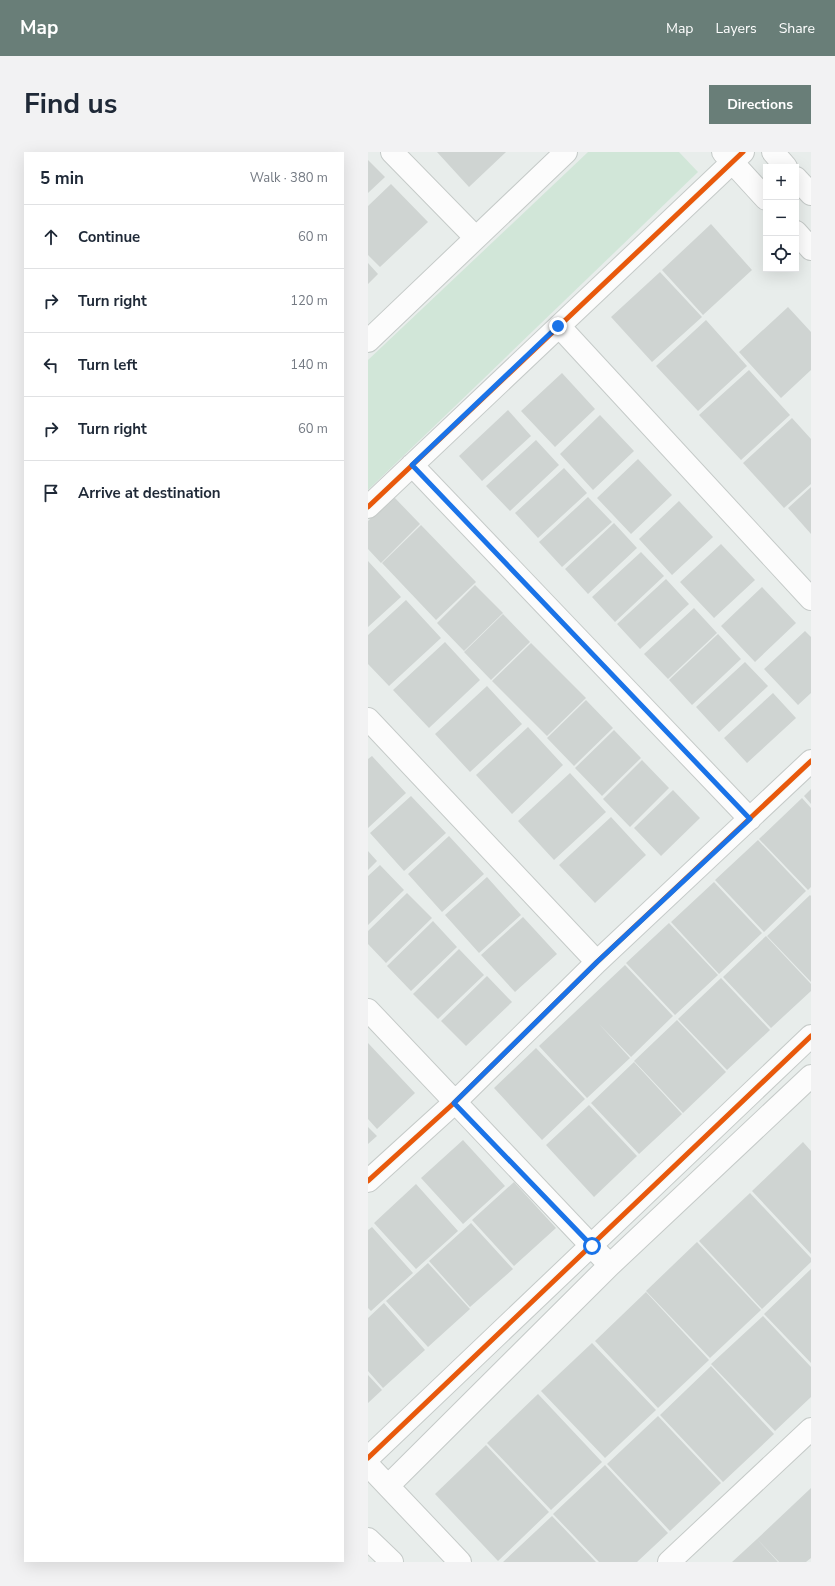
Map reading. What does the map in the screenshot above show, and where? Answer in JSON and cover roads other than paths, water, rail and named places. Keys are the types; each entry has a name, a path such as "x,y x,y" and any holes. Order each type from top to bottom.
{"street":[{"path":"392,152 476,238"},
{"path":"368,341 566,152"},
{"path":"773,152 783,164"},
{"path":"368,507 558,326 733,155 763,195"},
{"path":"799,181 811,194"},
{"path":"799,235 811,249"},
{"path":"558,326 811,599"},
{"path":"412,465 750,819"},
{"path":"368,719 597,962"},
{"path":"368,1181 454,1103 597,962 811,762"},
{"path":"368,1010 454,1103 610,1265"},
{"path":"368,1458 811,1036"},
{"path":"389,1485 610,1265 811,1076"},
{"path":"669,1562 811,1429"},
{"path":"368,1465 389,1485 460,1562"},
{"path":"368,1539 392,1562"}]}
